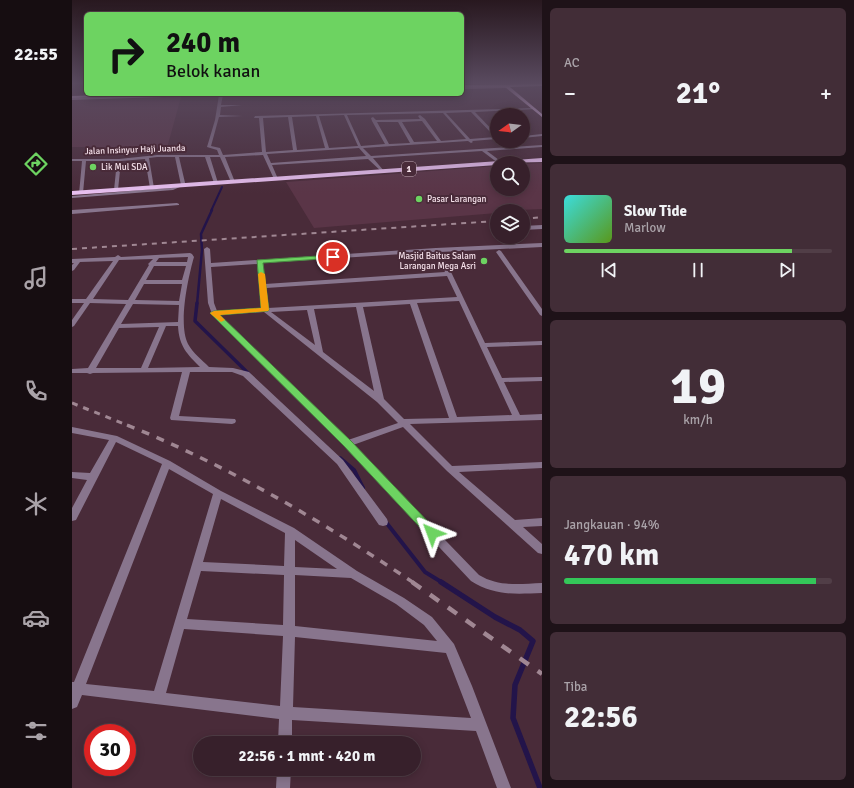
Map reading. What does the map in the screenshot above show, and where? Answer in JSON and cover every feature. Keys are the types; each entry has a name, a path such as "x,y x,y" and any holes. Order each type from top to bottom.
{"highway":[{"name":"1","path":"530,161 542,160"},
{"name":"1","path":"72,194 93,194 116,190 490,164"}],"street":[{"path":"216,120 209,147 219,148 220,156 233,182"},
{"path":"261,120 264,154 276,179"},
{"path":"291,120 295,151"},
{"path":"319,120 327,149"},
{"path":"348,120 360,147 382,171"},
{"path":"399,120 413,144"},
{"path":"388,146 374,121 424,120 440,142"},
{"path":"451,120 469,140 491,156"},
{"path":"480,120 490,130"},
{"path":"530,136 542,135"},
{"name":"Jalan Insinyur Haji Juanda","path":"72,160 119,160 147,157 264,154 490,138"},
{"path":"269,164 542,146"},
{"path":"72,197 93,194 172,189 182,186 177,156"},
{"path":"207,156 216,183"},
{"path":"147,157 152,188"},
{"path":"81,193 84,160"},
{"path":"116,190 119,160"},
{"path":"93,194 93,210"},
{"path":"72,212 177,204"},
{"path":"530,228 542,227"},
{"path":"208,265 542,245"},
{"path":"206,249 211,302 214,313 347,444 475,578 486,586 502,590 542,588"},
{"path":"438,252 542,250"},
{"path":"438,252 517,418"},
{"path":"499,252 542,314"},
{"path":"72,269 75,260 187,254 191,257 180,324 185,344 189,351 207,369"},
{"path":"90,372 156,256"},
{"path":"72,325 118,257"},
{"path":"260,262 265,310 380,400 450,469 542,550"},
{"path":"151,264 189,264"},
{"path":"263,286 449,274"},
{"path":"142,282 186,282"},
{"path":"214,313 461,299"},
{"path":"72,301 183,302"},
{"path":"414,302 454,420"},
{"path":"359,305 380,400"},
{"path":"310,308 320,353"},
{"path":"144,369 164,324"},
{"path":"117,326 180,324"},
{"path":"482,345 542,343"},
{"path":"72,371 90,372 144,369 207,369 232,370 246,374 340,462 383,522"},
{"path":"187,369 174,418 232,421"},
{"path":"500,380 542,379"},
{"path":"347,444 402,423 542,417"},
{"path":"72,430 114,438 167,462 218,493 290,531 353,574 400,601 428,621 450,648 466,686 504,788"},
{"path":"72,517 114,438"},
{"path":"72,703 75,688 167,462"},
{"path":"450,469 542,465"},
{"path":"72,475 92,477"},
{"path":"158,699 218,493"},
{"path":"513,524 542,522"},
{"path":"285,736 289,631 290,531"},
{"path":"197,566 353,574"},
{"path":"180,624 289,631 450,648"},
{"path":"75,688 286,713 480,725"},
{"path":"284,776 284,788"}],"shaded area":[{"path":"72,120 175,120 167,148 72,147"},
{"name":"Pasar Larangan","path":"542,163 542,209 530,210 530,204 490,204 490,214 314,228 286,182 490,167 490,196 530,196 530,164"}],"waterway":[{"path":"211,211 222,187"},
{"path":"197,304 202,250 201,234 212,210"},
{"path":"197,303 195,321 249,374"},
{"path":"340,458 354,470 363,488"},
{"path":"385,521 425,572 443,583"},
{"path":"441,582 495,617 520,630 533,641 515,685 513,718 540,788"}],"railway":[{"path":"530,218 542,217"},
{"path":"72,249 490,221"},
{"path":"72,403 129,426"},
{"path":"127,425 202,458 275,496 345,538 414,583"},
{"path":"412,582 542,674"}],"slow traffic":[{"path":"221,320 214,313 265,310 261,274"}],"place":[{"name":"Lik Mul SDA","path":"93,167"},
{"name":"Pasar Larangan","path":"419,199"},
{"name":"Masjid Baitus Salam Larangan Mega Asri","path":"484,261"}],"route":[{"path":"333,257 260,262 265,310 214,313 347,444 432,533"}]}
